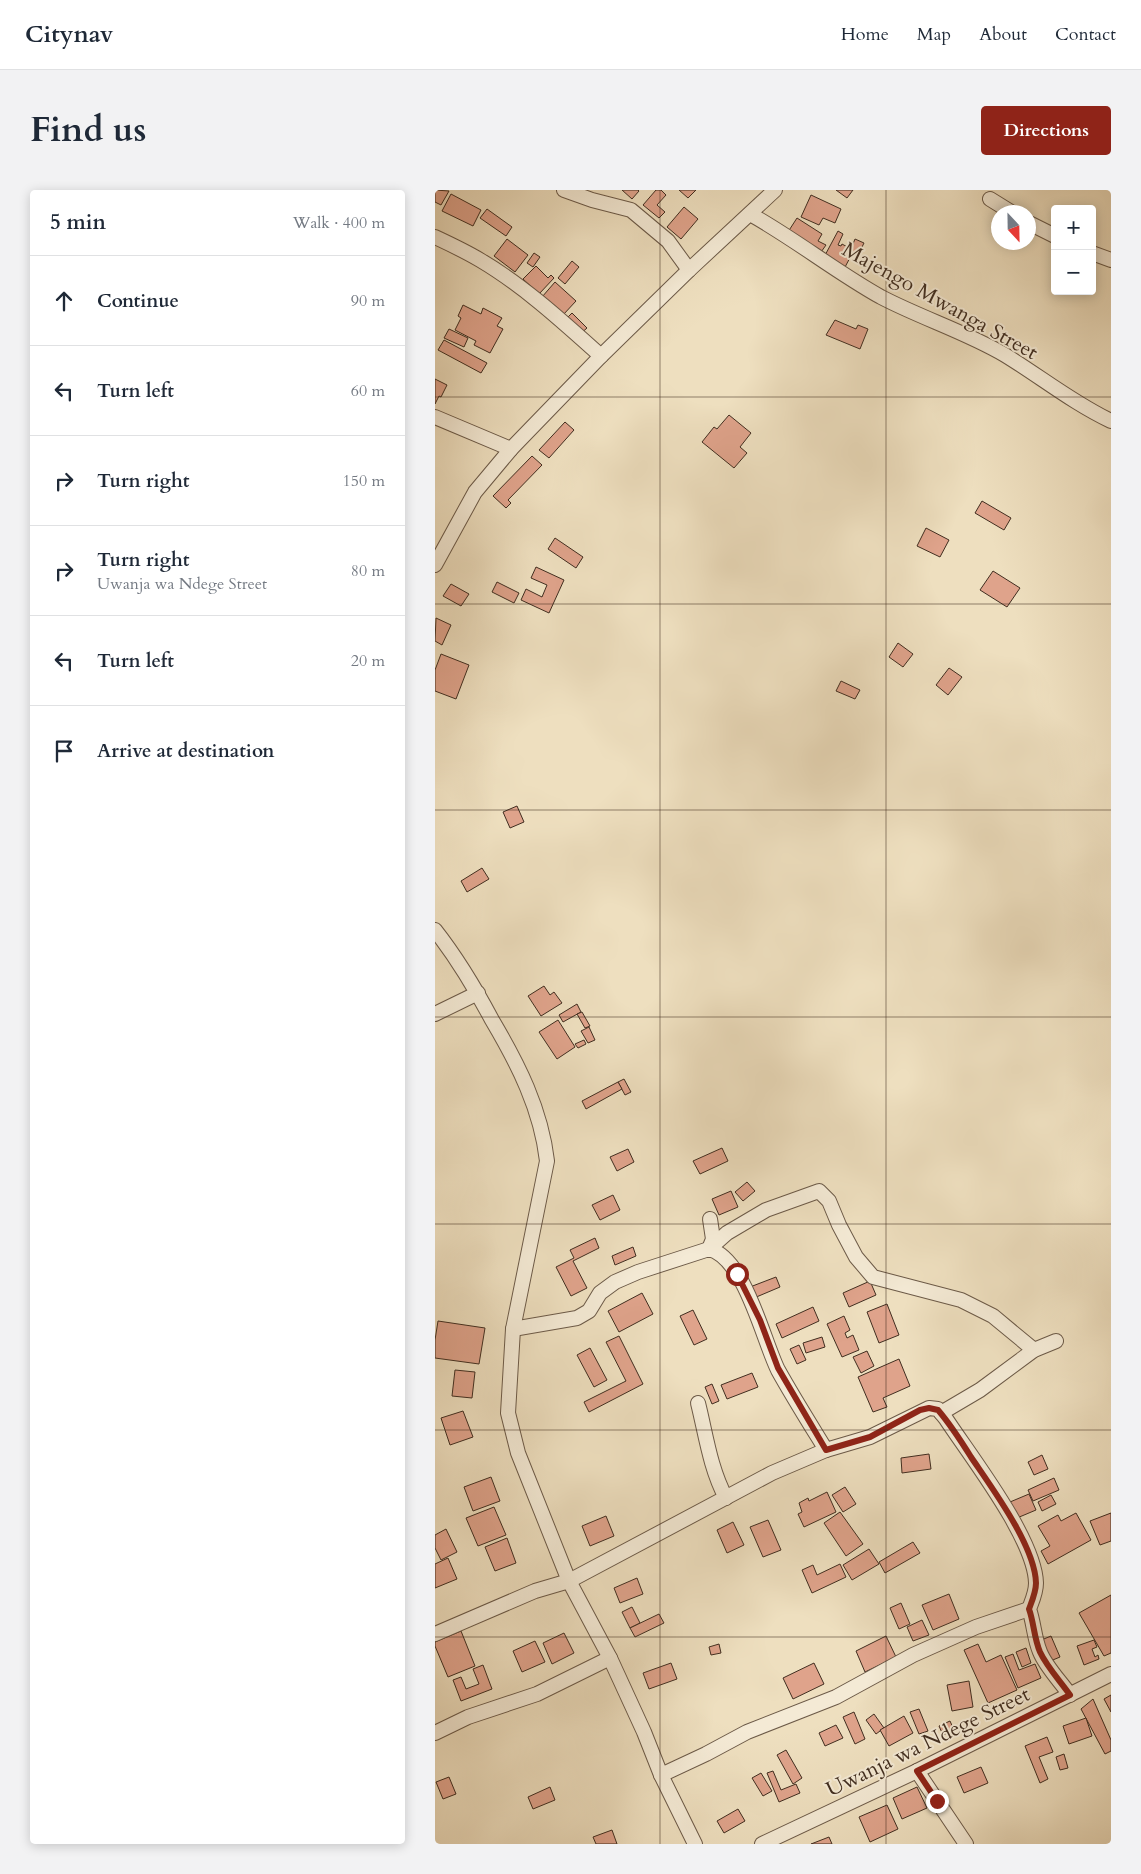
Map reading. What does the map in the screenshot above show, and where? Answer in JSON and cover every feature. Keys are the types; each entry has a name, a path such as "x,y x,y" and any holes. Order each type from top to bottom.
{"street":[{"path":"564,190 592,200 631,210 668,241 689,270"},
{"path":"435,565 440,540 475,492 511,449 601,356 775,190"},
{"path":"990,199 1000,205"},
{"name":"Majengo Mwanga Street","path":"750,214 785,234 865,287 929,320 1004,355 1072,400 1111,421"},
{"path":"1036,226 1051,234"},
{"path":"435,237 480,260 499,273 572,330 601,356"},
{"path":"1096,254 1111,260"},
{"path":"435,418 511,449"},
{"path":"435,930 478,993 519,1067 545,1138 547,1160 513,1329 508,1413 518,1453 569,1581 610,1658 644,1732 661,1775 695,1844"},
{"path":"435,1014 478,993"},
{"path":"513,1329 577,1318 589,1311 600,1293 615,1282 638,1272 709,1250 727,1233 767,1210 819,1192 829,1201 856,1257 873,1278 961,1300 993,1316 1034,1350"},
{"path":"709,1250 713,1240 710,1220"},
{"path":"709,1250 722,1255 737,1274 760,1320 778,1368 826,1450"},
{"path":"941,1413 980,1390 1034,1350 1056,1341"},
{"path":"698,1403 710,1460 726,1498"},
{"path":"435,1634 535,1591 569,1581 771,1473 826,1450 870,1437 929,1408 938,1410 986,1478 1019,1532 1030,1557 1036,1583 1034,1598 1029,1609 976,1627 913,1655 836,1697 747,1732 661,1775"},
{"path":"1029,1609 1033,1618 1035,1636 1040,1653 1070,1695"},
{"path":"435,1733 468,1717 537,1694 610,1658"},
{"name":"Uwanja wa Ndege Street","path":"762,1844 917,1771 1111,1674"},
{"path":"917,1771 966,1844"}],"building":[{"path":"435,190 449,191 441,205 435,202"},
{"path":"622,190 638,190 639,191 632,199"},
{"path":"656,190 661,190 666,195 657,205 665,212 659,218 643,205"},
{"path":"679,190 696,190 688,198"},
{"path":"836,190 853,190 847,198"},
{"path":"451,194 481,210 473,226 442,211"},
{"path":"811,195 841,209 835,223 823,218 819,225 801,217"},
{"path":"684,207 698,219 681,239 667,227"},
{"path":"487,209 512,227 506,236 480,218"},
{"path":"797,218 822,234 818,241 826,245 819,255 786,235"},
{"path":"838,231 843,234 838,245 841,246 842,244 851,249 855,239 864,243 858,255 853,252 844,269 823,259"},
{"path":"507,239 528,255 515,272 494,256"},
{"path":"534,253 540,257 533,267 527,263"},
{"path":"572,261 579,267 565,284 558,278"},
{"path":"536,266 548,278 551,275 554,278 539,294 523,279"},
{"path":"555,282 576,301 563,315 542,297"},
{"path":"463,305 481,314 483,308 502,318 497,326 503,329 490,353 474,345 476,341 455,330 461,318 458,316"},
{"path":"572,313 587,328 579,335 565,320"},
{"path":"835,320 856,329 858,325 868,329 860,349 826,335"},
{"path":"449,329 468,338 464,347 444,338"},
{"path":"444,340 487,363 481,373 438,350"},
{"path":"435,379 447,385 435,404"},
{"path":"729,415 751,433 740,447 747,453 734,468 702,442 714,427 717,429"},
{"path":"565,422 574,430 549,458 539,450"},
{"path":"532,456 542,465 508,500 511,503 506,508 493,496"},
{"path":"982,501 1011,518 1004,530 975,513"},
{"path":"926,528 949,540 940,557 917,546"},
{"path":"555,538 583,557 576,568 548,549"},
{"path":"536,567 564,580 549,613 521,600 526,589 542,597 547,585 531,578"},
{"path":"993,571 1020,588 1007,607 980,590"},
{"path":"497,582 519,593 514,603 492,592"},
{"path":"451,584 469,594 461,606 443,596"},
{"path":"436,618 451,625 442,645 435,641"},
{"path":"898,643 913,654 903,667 889,657"},
{"path":"441,654 469,665 456,699 435,691 435,670"},
{"path":"949,668 962,677 948,695 936,685"},
{"path":"841,681 860,690 855,699 836,691"},
{"path":"517,806 524,822 510,828 503,812"},
{"path":"482,868 489,879 467,892 461,881"},
{"path":"544,986 550,995 554,992 562,1003 541,1016 528,996"},
{"path":"577,1004 581,1012 563,1022 559,1015"},
{"path":"582,1012 590,1026 585,1028 577,1014"},
{"path":"558,1020 575,1047 557,1059 539,1032"},
{"path":"589,1027 595,1040 588,1043 581,1031"},
{"path":"584,1040 586,1044 578,1048 575,1044"},
{"path":"624,1079 631,1092 625,1095 618,1082"},
{"path":"618,1082 622,1089 586,1109 582,1101"},
{"path":"722,1148 728,1161 700,1174 693,1161"},
{"path":"628,1149 634,1162 617,1171 610,1157"},
{"path":"747,1182 755,1191 743,1201 735,1192"},
{"path":"731,1191 738,1207 719,1215 712,1199"},
{"path":"613,1195 620,1210 600,1220 592,1205"},
{"path":"595,1238 599,1248 573,1261 587,1288 571,1296 556,1267 574,1258 570,1250"},
{"path":"633,1247 636,1256 615,1265 612,1256"},
{"path":"776,1277 780,1287 754,1298 750,1287"},
{"path":"870,1281 876,1295 849,1307 843,1293"},
{"path":"642,1293 653,1314 619,1332 608,1311"},
{"path":"887,1304 899,1335 879,1343 867,1312"},
{"path":"813,1307 819,1321 782,1338 776,1324"},
{"path":"693,1310 707,1339 694,1345 680,1316"},
{"path":"844,1316 850,1330 845,1333 847,1338 853,1335 859,1350 842,1357 827,1324"},
{"path":"438,1321 485,1328 479,1364 435,1358"},
{"path":"619,1336 643,1384 589,1412 584,1402 626,1381 606,1342"},
{"path":"822,1337 825,1347 806,1353 803,1343"},
{"path":"799,1345 806,1360 797,1364 790,1349"},
{"path":"590,1348 607,1380 594,1387 577,1355"},
{"path":"867,1351 874,1366 861,1373 853,1357"},
{"path":"899,1359 910,1386 883,1398 887,1407 873,1412 858,1377"},
{"path":"455,1370 475,1372 472,1398 452,1396"},
{"path":"752,1373 758,1387 727,1399 721,1385"},
{"path":"712,1384 719,1401 712,1404 705,1387"},
{"path":"463,1411 473,1437 450,1445 441,1418"},
{"path":"929,1454 931,1469 902,1473 901,1458"},
{"path":"1042,1455 1048,1469 1034,1475 1028,1462"},
{"path":"491,1477 500,1501 473,1511 464,1487"},
{"path":"1054,1478 1059,1490 1033,1501 1028,1490"},
{"path":"845,1487 856,1504 843,1512 832,1495"},
{"path":"827,1492 836,1512 804,1527 798,1514 802,1512 799,1503 808,1498 809,1501"},
{"path":"1029,1494 1036,1510 1017,1518 1010,1502"},
{"path":"1051,1495 1056,1504 1042,1511 1038,1502"},
{"path":"494,1507 506,1535 478,1546 466,1518"},
{"path":"840,1512 863,1544 846,1556 824,1523"},
{"path":"1076,1513 1091,1540 1048,1564 1041,1551 1050,1546 1038,1526 1058,1515 1061,1521"},
{"path":"1111,1513 1111,1541 1100,1545 1090,1521"},
{"path":"606,1516 614,1536 590,1546 582,1526"},
{"path":"768,1520 781,1550 763,1557 750,1527"},
{"path":"733,1522 744,1545 727,1553 717,1530"},
{"path":"446,1529 457,1552 441,1560 435,1548 435,1535"},
{"path":"507,1538 516,1563 495,1571 485,1547"},
{"path":"913,1542 920,1553 885,1573 879,1562"},
{"path":"869,1549 879,1564 852,1580 843,1565"},
{"path":"448,1558 457,1579 435,1588 435,1564"},
{"path":"840,1564 846,1577 812,1593 802,1570 813,1565 817,1575"},
{"path":"637,1578 643,1594 620,1603 614,1588"},
{"path":"949,1594 959,1619 933,1630 922,1605"},
{"path":"1111,1595 1111,1653 1104,1656 1079,1613"},
{"path":"901,1603 910,1624 899,1629 890,1608"},
{"path":"632,1607 640,1623 630,1628 622,1612"},
{"path":"659,1614 664,1623 635,1637 630,1628"},
{"path":"922,1620 929,1635 913,1641 907,1627"},
{"path":"461,1631 475,1666 448,1677 435,1642"},
{"path":"564,1633 574,1653 552,1664 543,1643"},
{"path":"886,1636 896,1657 865,1672 856,1651"},
{"path":"1051,1636 1060,1657 1048,1662 1039,1641"},
{"path":"1094,1640 1097,1647 1092,1649 1095,1657 1098,1655 1099,1659 1084,1665 1077,1646"},
{"path":"535,1641 545,1662 522,1672 513,1651"},
{"path":"719,1644 721,1653 711,1655 709,1647"},
{"path":"978,1644 986,1662 1001,1655 1017,1690 988,1703 964,1650"},
{"path":"1026,1648 1031,1663 1022,1667 1016,1652"},
{"path":"1013,1654 1019,1670 1035,1664 1041,1678 1018,1688 1005,1657"},
{"path":"671,1663 677,1679 649,1689 643,1673"},
{"path":"814,1663 824,1684 793,1699 783,1678"},
{"path":"483,1665 492,1689 461,1701 453,1680 461,1677 466,1689 479,1684 473,1669"},
{"path":"969,1681 973,1707 952,1711 947,1685"},
{"path":"1111,1695 1111,1712 1104,1699"},
{"path":"1093,1699 1111,1740 1111,1751 1105,1754 1081,1709"},
{"path":"919,1709 928,1731 919,1734 910,1712"},
{"path":"854,1712 865,1739 855,1744 843,1717"},
{"path":"874,1714 884,1728 876,1734 866,1720"},
{"path":"904,1716 913,1733 889,1746 880,1730"},
{"path":"1086,1718 1092,1736 1069,1744 1063,1726"},
{"path":"950,1721 954,1730 943,1735 939,1726"},
{"path":"836,1725 843,1738 825,1746 819,1733"},
{"path":"1047,1737 1053,1752 1039,1757 1048,1779 1040,1783 1025,1746"},
{"path":"786,1750 802,1778 793,1784 777,1755"},
{"path":"1064,1754 1068,1768 1060,1770 1056,1757"},
{"path":"981,1767 988,1783 964,1793 957,1777"},
{"path":"773,1771 781,1790 796,1784 800,1793 779,1802 767,1773"},
{"path":"761,1773 772,1791 763,1796 752,1778"},
{"path":"449,1777 456,1794 443,1799 436,1782"},
{"path":"550,1787 555,1800 533,1809 528,1797"},
{"path":"917,1787 927,1808 902,1819 893,1798"},
{"path":"887,1805 898,1829 870,1842 859,1817"},
{"path":"738,1809 745,1821 724,1833 717,1821"},
{"path":"612,1830 617,1844 596,1844 593,1837"},
{"path":"829,1837 832,1844 811,1844"}],"route":[{"path":"737,1274 760,1320 778,1368 826,1450 870,1437 920,1410 929,1408 938,1410 986,1478 1019,1532 1030,1557 1036,1583 1034,1598 1029,1609 1033,1618 1035,1636 1040,1653 1070,1695 917,1771 937,1801"}]}
